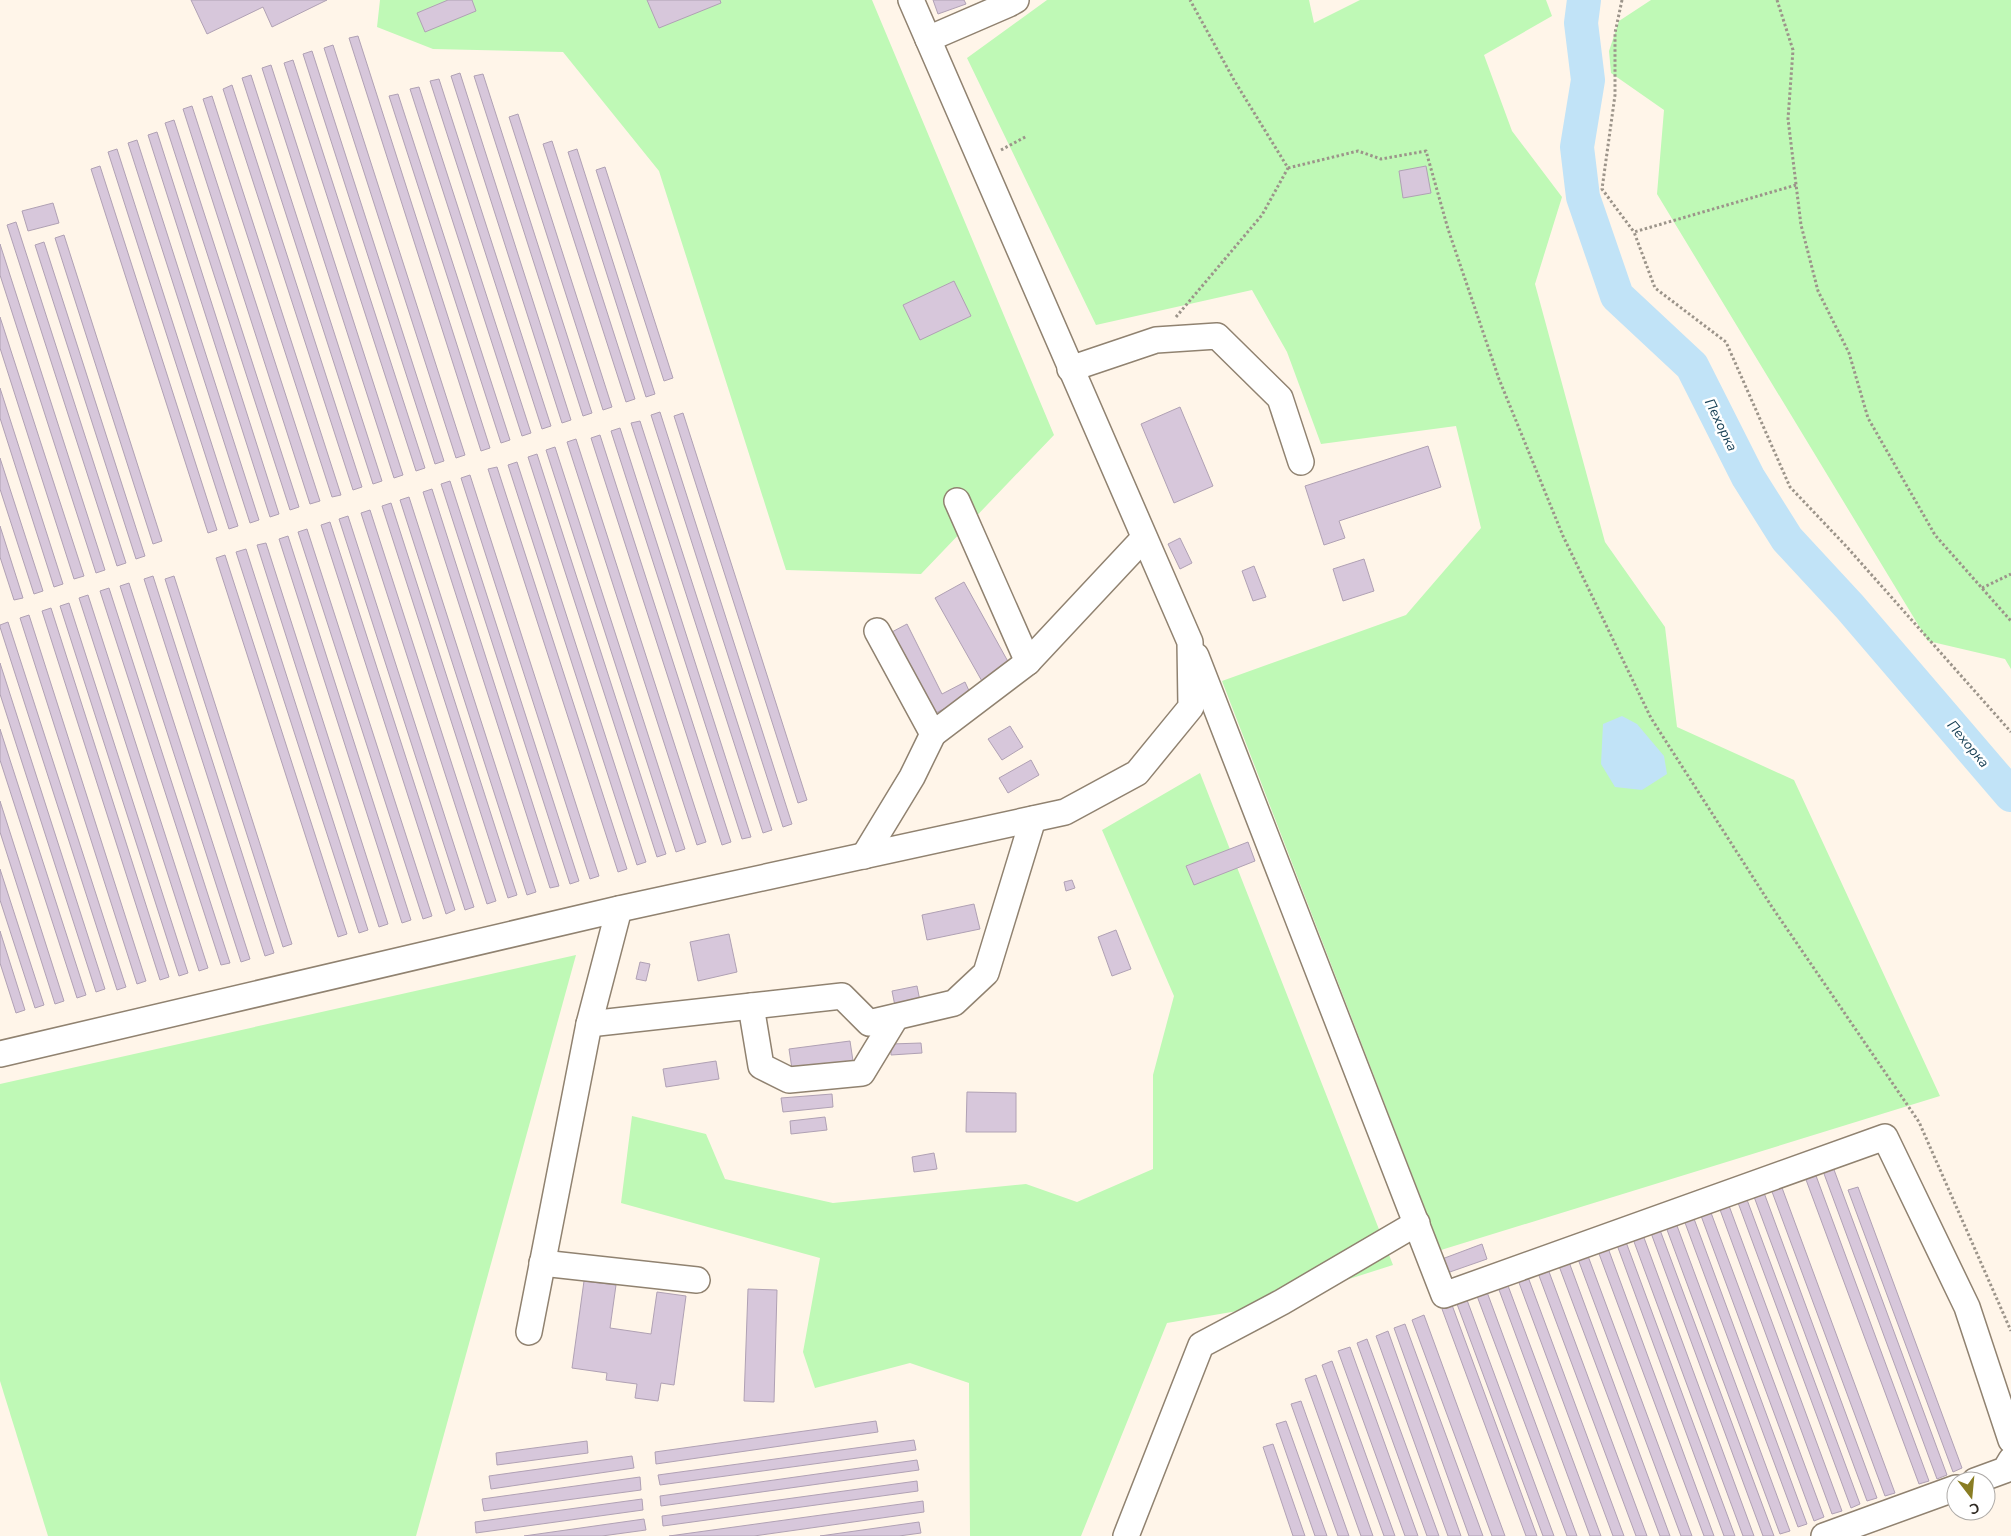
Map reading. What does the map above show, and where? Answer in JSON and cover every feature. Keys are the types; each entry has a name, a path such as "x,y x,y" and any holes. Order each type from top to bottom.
{"street":[{"path":"911,0 1190,642 1444,1295 1885,1137 1967,1307 2011,1440"},
{"path":"928,39 1016,0"},
{"path":"1070,369 1156,340 1217,336 1280,398 1301,462"},
{"path":"957,501 1028,662"},
{"path":"864,856 912,777 933,734 1028,662 1144,538"},
{"path":"877,631 933,734"},
{"path":"0,1054 619,909 1066,812 1137,773 1191,707 1190,642"},
{"path":"589,1024 842,996 869,1023 954,1003 986,973 1033,819"},
{"path":"529,1332 589,1024 619,909"},
{"path":"751,1006 761,1066 789,1080 862,1073 896,1017"},
{"path":"1126,1536 1201,1345 1282,1302 1417,1223"},
{"path":"542,1264 697,1280"},
{"path":"1996,1473 2005,1470 2011,1460"},
{"path":"1824,1536 1946,1492"}],"path":[{"path":"1190,0 1234,80 1288,168"},
{"path":"1622,0 1615,33 1615,95 1602,189 1634,232 1655,288 1726,342 1790,487 1846,546 2011,732"},
{"path":"1777,0 1793,50 1788,119 1800,226 1818,291 1849,354 1868,418 1935,535 2011,622"},
{"path":"1002,150 1027,136"},
{"path":"1156,340 1262,215 1288,168 1358,151 1381,160 1426,151 1448,229 1499,379 1563,536 1651,718 1772,907 1919,1122 2011,1331"},
{"path":"1634,232 1796,185"},
{"path":"1982,588 2011,574"}],"green space":[{"path":"380,0 872,0 1054,435 921,574 786,570 659,171 563,52 433,49 377,27"},
{"path":"1047,0 1309,0 1314,23 1360,0 1546,0 1552,16 1484,55 1512,131 1562,197 1535,284 1605,542 1665,627 1677,727 1794,780 1940,1096 1441,1250 1222,681 1406,615 1481,528 1456,426 1321,444 1287,352 1252,290 1096,325 967,58"},
{"path":"1651,0 2011,0 2011,669 2005,659 1928,641 1657,194 1664,110 1611,73 1609,51 1619,21"},
{"path":"1200,773 1393,1265 1261,1307 1167,1323 1081,1536 970,1536 969,1383 910,1363 815,1388 803,1352 820,1258 621,1203 632,1116 706,1134 725,1179 833,1203 1026,1184 1077,1202 1153,1169 1153,1075 1174,996 1102,830"},
{"path":"576,955 416,1536 48,1536 0,1381 0,1084"}],"water":[{"path":"1622,716 1637,724 1664,756 1667,774 1642,790 1615,787 1601,764 1603,724"}],"building":[{"path":"191,0 327,0 272,27 263,7 207,34"},
{"path":"448,0 472,0 476,11 425,32 417,13"},
{"path":"647,0 720,0 721,3 659,28"},
{"path":"933,0 964,0 966,4 938,14"},
{"path":"358,36 490,448 481,451 349,38"},
{"path":"333,45 465,455 456,458 324,48"},
{"path":"312,51 444,461 435,464 303,54"},
{"path":"293,60 425,468 416,471 284,63"},
{"path":"271,65 403,475 394,478 262,68"},
{"path":"460,73 571,420 562,423 451,76"},
{"path":"483,74 592,413 583,416 474,76"},
{"path":"251,75 382,481 373,484 242,78"},
{"path":"439,79 551,426 542,429 430,81"},
{"path":"232,85 362,487 353,490 223,89"},
{"path":"419,87 531,433 522,436 410,89"},
{"path":"398,94 510,440 501,443 389,96"},
{"path":"212,96 341,495 332,497 203,99"},
{"path":"192,106 320,501 310,504 183,109"},
{"path":"518,114 612,407 603,410 509,117"},
{"path":"174,120 299,507 290,510 165,123"},
{"path":"157,132 279,514 270,517 148,135"},
{"path":"137,140 259,520 250,523 128,143"},
{"path":"552,141 635,399 626,402 543,144"},
{"path":"117,149 238,526 229,529 108,152"},
{"path":"577,149 655,394 646,397 568,152"},
{"path":"100,166 217,530 208,533 91,169"},
{"path":"1426,166 1431,193 1403,198 1399,171"},
{"path":"605,167 673,378 664,381 596,170"},
{"path":"53,203 59,223 28,231 22,211"},
{"path":"16,222 126,563 117,566 7,225"},
{"path":"64,235 162,541 153,544 55,238"},
{"path":"44,242 145,556 136,559 35,245"},
{"path":"0,244 105,570 96,573 0,275"},
{"path":"954,281 971,316 920,340 903,305"},
{"path":"0,317 84,576 74,579 0,348"},
{"path":"0,388 63,584 54,587 0,418"},
{"path":"1180,407 1213,486 1174,503 1141,424"},
{"path":"660,412 792,824 783,827 651,415"},
{"path":"683,413 807,800 798,803 674,416"},
{"path":"640,421 772,830 763,833 631,423"},
{"path":"620,428 751,837 742,839 611,431"},
{"path":"600,435 731,842 722,845 591,438"},
{"path":"576,439 706,842 697,845 567,442"},
{"path":"1428,446 1441,487 1339,521 1345,538 1324,545 1305,486"},
{"path":"555,447 685,849 676,852 546,450"},
{"path":"537,454 666,854 657,857 528,457"},
{"path":"0,458 43,591 34,594 0,489"},
{"path":"517,462 646,862 637,865 508,465"},
{"path":"497,467 627,869 618,872 488,469"},
{"path":"470,475 599,876 590,879 461,478"},
{"path":"450,481 579,881 570,884 441,484"},
{"path":"432,489 559,886 550,888 423,492"},
{"path":"409,497 536,892 527,895 400,500"},
{"path":"391,503 517,895 508,898 382,506"},
{"path":"370,510 496,901 487,904 361,513"},
{"path":"348,516 474,907 465,910 339,519"},
{"path":"330,522 455,910 446,914 321,525"},
{"path":"0,526 23,598 14,600 0,557"},
{"path":"307,529 432,916 423,919 298,532"},
{"path":"288,536 411,920 402,923 279,539"},
{"path":"1180,538 1192,563 1180,569 1168,544"},
{"path":"266,543 388,924 379,927 257,545"},
{"path":"246,549 368,930 359,933 236,552"},
{"path":"225,555 347,934 338,937 216,558"},
{"path":"1364,559 1374,591 1343,601 1333,569"},
{"path":"1254,566 1266,597 1253,601 1242,571"},
{"path":"153,576 274,953 265,956 144,579"},
{"path":"174,576 292,944 283,947 165,579"},
{"path":"964,582 1011,667 983,683 935,598"},
{"path":"129,583 250,959 241,962 120,586"},
{"path":"109,588 230,963 221,965 100,591"},
{"path":"88,595 208,968 199,971 79,598"},
{"path":"69,603 188,973 179,976 60,606"},
{"path":"51,608 169,977 160,980 42,611"},
{"path":"29,615 146,981 137,984 20,618"},
{"path":"8,622 126,987 117,990 0,627 0,625"},
{"path":"907,624 942,694 965,682 971,695 932,715 890,633"},
{"path":"0,663 105,989 96,992 0,694"},
{"path":"1010,726 1023,747 1002,760 988,739"},
{"path":"0,729 86,995 77,998 0,760"},
{"path":"1031,760 1039,775 1008,793 999,778"},
{"path":"0,801 64,1001 55,1004 0,832"},
{"path":"1248,842 1255,861 1194,885 1186,866"},
{"path":"0,869 44,1005 35,1008 0,900"},
{"path":"1072,880 1075,888 1066,891 1064,882"},
{"path":"974,904 980,929 927,940 922,915"},
{"path":"1116,930 1131,969 1112,976 1098,937"},
{"path":"0,931 25,1010 16,1013 0,963"},
{"path":"729,934 737,972 698,981 690,942"},
{"path":"640,962 650,964 646,981 636,979"},
{"path":"917,986 921,1006 896,1011 892,991"},
{"path":"850,1041 853,1061 792,1069 789,1049"},
{"path":"921,1043 922,1053 891,1055 891,1044"},
{"path":"716,1061 719,1079 666,1087 663,1069"},
{"path":"967,1092 1016,1093 1016,1132 966,1132"},
{"path":"832,1094 833,1107 783,1112 781,1098"},
{"path":"825,1117 827,1130 791,1134 790,1121"},
{"path":"934,1153 937,1169 914,1172 912,1157"},
{"path":"1833,1167 1946,1472 1946,1475 1937,1479 1823,1171"},
{"path":"1815,1173 1929,1481 1919,1484 1805,1177"},
{"path":"1781,1185 1895,1493 1885,1496 1771,1189"},
{"path":"1858,1187 1962,1468 1955,1471 1953,1471 1848,1190"},
{"path":"1763,1190 1877,1498 1867,1501 1753,1194"},
{"path":"1746,1197 1860,1504 1851,1508 1737,1200"},
{"path":"1728,1203 1842,1511 1832,1514 1719,1207"},
{"path":"1710,1210 1824,1517 1814,1521 1700,1213"},
{"path":"1693,1216 1807,1524 1798,1527 1684,1220"},
{"path":"1676,1223 1790,1531 1780,1534 1666,1227"},
{"path":"1660,1230 1774,1536 1763,1536 1651,1233"},
{"path":"1643,1235 1754,1536 1743,1536 1633,1239"},
{"path":"1626,1242 1735,1536 1724,1536 1617,1245"},
{"path":"1482,1244 1487,1259 1447,1273 1442,1259"},
{"path":"1608,1248 1714,1536 1704,1536 1598,1251"},
{"path":"1588,1256 1692,1536 1681,1536 1578,1259"},
{"path":"1569,1262 1670,1536 1660,1536 1559,1266"},
{"path":"1548,1269 1647,1536 1636,1536 1538,1273"},
{"path":"1528,1277 1624,1536 1613,1536 1518,1280"},
{"path":"584,1281 616,1285 610,1328 651,1334 657,1292 686,1296 674,1385 661,1383 658,1401 635,1398 637,1384 606,1380 607,1373 572,1368"},
{"path":"1507,1283 1601,1536 1590,1536 1498,1287"},
{"path":"748,1289 777,1290 774,1402 744,1401"},
{"path":"1487,1292 1577,1536 1567,1536 1477,1296"},
{"path":"1467,1300 1554,1536 1543,1536 1457,1304"},
{"path":"1452,1305 1537,1536 1526,1536 1442,1309"},
{"path":"1424,1315 1505,1536 1492,1536 1412,1320"},
{"path":"1405,1324 1483,1536 1469,1536 1394,1328"},
{"path":"1388,1331 1461,1536 1448,1536 1376,1336"},
{"path":"1367,1339 1439,1536 1427,1536 1357,1343"},
{"path":"1350,1347 1418,1536 1405,1536 1338,1351"},
{"path":"1332,1361 1395,1536 1384,1536 1322,1365"},
{"path":"1316,1375 1373,1536 1361,1536 1305,1379"},
{"path":"1301,1401 1349,1536 1338,1536 1291,1404"},
{"path":"876,1421 878,1432 656,1464 655,1452"},
{"path":"1286,1421 1327,1536 1315,1536 1276,1424"},
{"path":"914,1440 916,1450 660,1485 658,1475"},
{"path":"587,1441 588,1453 497,1465 496,1453"},
{"path":"1273,1444 1305,1536 1293,1536 1263,1447"},
{"path":"632,1456 634,1468 491,1489 489,1476"},
{"path":"917,1460 919,1470 661,1506 660,1496"},
{"path":"640,1477 641,1490 484,1511 482,1499"},
{"path":"917,1481 918,1491 663,1526 662,1516"},
{"path":"642,1499 643,1510 476,1533 475,1522"},
{"path":"923,1501 924,1512 754,1536 669,1536"},
{"path":"644,1519 646,1530 602,1536 524,1536"},
{"path":"919,1522 921,1533 899,1536 820,1536"}],"waterway":[{"name":"Пехорка","path":"1584,0 1581,23 1588,80 1577,147 1583,197 1617,296 1692,366 1748,477 1787,539 1850,607 2011,795"}]}
